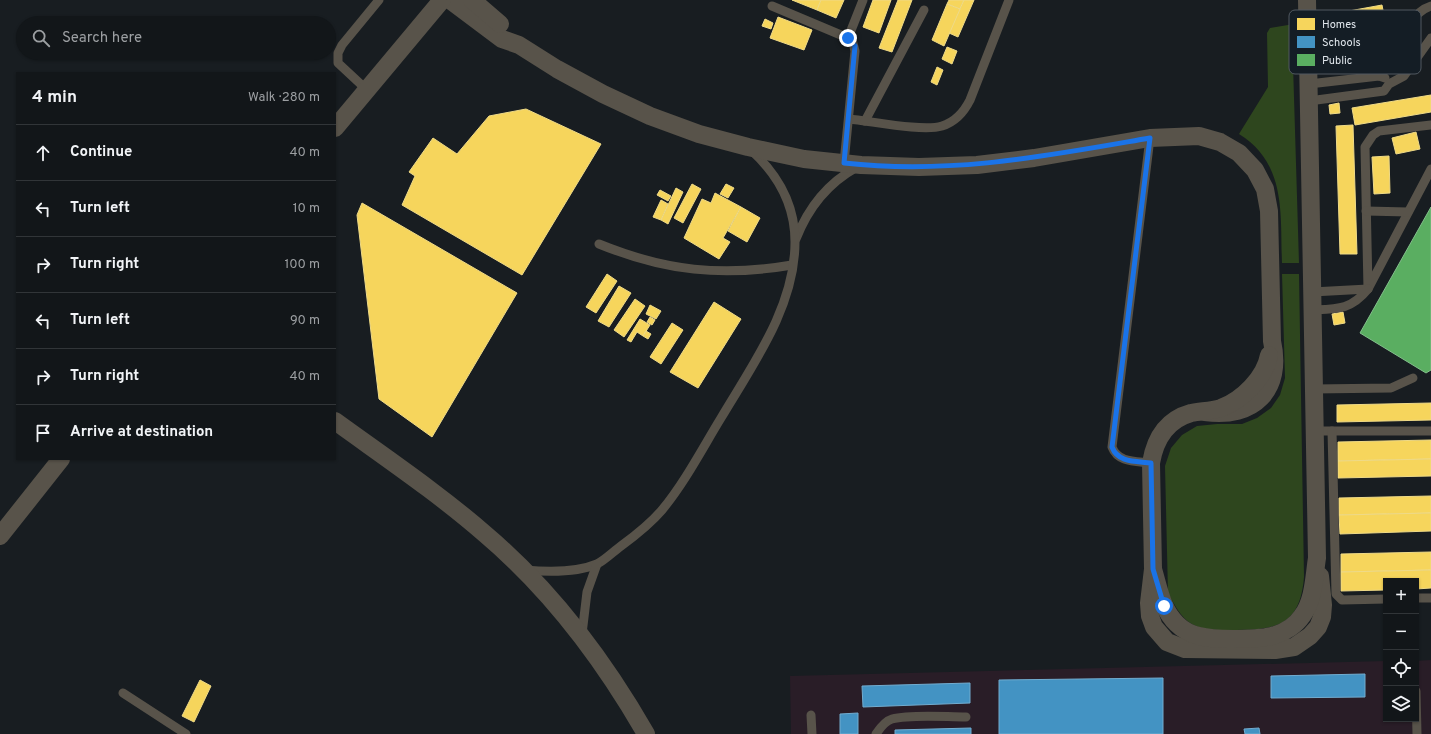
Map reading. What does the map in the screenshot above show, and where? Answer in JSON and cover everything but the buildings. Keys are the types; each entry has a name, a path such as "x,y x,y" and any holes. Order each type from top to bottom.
{"street":[{"path":"336,127 442,0"},
{"path":"450,0 502,40 519,45 557,69 603,94 650,116 699,134 748,148 804,158 853,164 919,167 977,165 1034,158 1150,138 1199,136 1220,142 1239,153 1255,170 1265,189 1269,211 1272,341 1276,358 1274,375 1266,391 1254,403 1239,412 1222,414 1205,412 1191,413 1178,418 1167,426 1158,437 1153,449 1151,463 1153,569 1149,591 1150,616 1154,627 1160,636 1167,642 1185,649 1235,644 1285,649 1303,643 1318,627 1322,616 1323,431 1314,388 1309,74"},
{"path":"472,0 505,28 519,45"},
{"path":"1307,0 1307,10"},
{"path":"336,422 437,495 486,534 524,570 582,636 623,693 646,734"},
{"path":"0,536 60,460"}],"lane":[{"path":"367,90 338,63 338,53 342,45 379,0"},
{"path":"848,38 863,0"},
{"path":"849,119 931,128 941,126 959,116 970,100 1009,0"},
{"path":"772,6 848,38 855,46 849,119 853,164 820,197 807,215 795,242"},
{"path":"1421,10 1431,6"},
{"path":"865,121 924,10"},
{"path":"1421,52 1431,38"},
{"path":"1309,92 1384,92 1389,84 1405,74"},
{"path":"1309,92 1379,76 1384,77 1389,84"},
{"path":"1368,289 1364,155 1368,141 1379,131 1431,125"},
{"path":"1150,138 1112,447 1114,453 1119,458 1151,463"},
{"path":"524,570 561,571 597,564 650,523 675,492 763,348 781,308 792,264 795,242 791,212 779,183 765,164 748,148"},
{"path":"1312,301 1347,306 1355,302 1368,289 1431,169"},
{"path":"1366,211 1408,212"},
{"path":"599,244 652,263 694,270 736,272 764,270 792,264"},
{"path":"1312,301 1368,289"},
{"path":"1314,388 1390,388 1413,378"},
{"path":"1323,431 1431,431"},
{"path":"1322,549 1338,598 1346,600 1383,599"},
{"path":"582,636 582,621 587,592 597,564"},
{"path":"1419,598 1431,598"},
{"path":"123,693 186,734"},
{"path":"811,715 812,734"},
{"path":"876,734 881,726 891,720 903,718 966,717"},
{"path":"1417,722 1417,734"}],"shaded area":[{"path":"1431,660 1431,734 791,734 790,676 1383,661 1383,722 1419,722 1419,661"}],"green space":[{"path":"1289,25 1289,74 1293,74 1299,263 1282,263 1280,209 1278,191 1273,175 1266,160 1255,146 1239,134 1268,87 1267,33 1270,28"},
{"path":"1282,274 1299,274 1304,577 1302,594 1291,616 1272,626 1247,630 1206,629 1192,624 1184,618 1168,593 1165,466 1171,448 1182,435 1197,426 1242,424 1257,418 1271,408 1280,395 1285,378"}],"route":[{"path":"848,38 855,46 844,163 919,167 977,165 1034,158 1150,138 1112,447 1114,453 1119,458 1151,463 1153,569 1164,606"}]}
